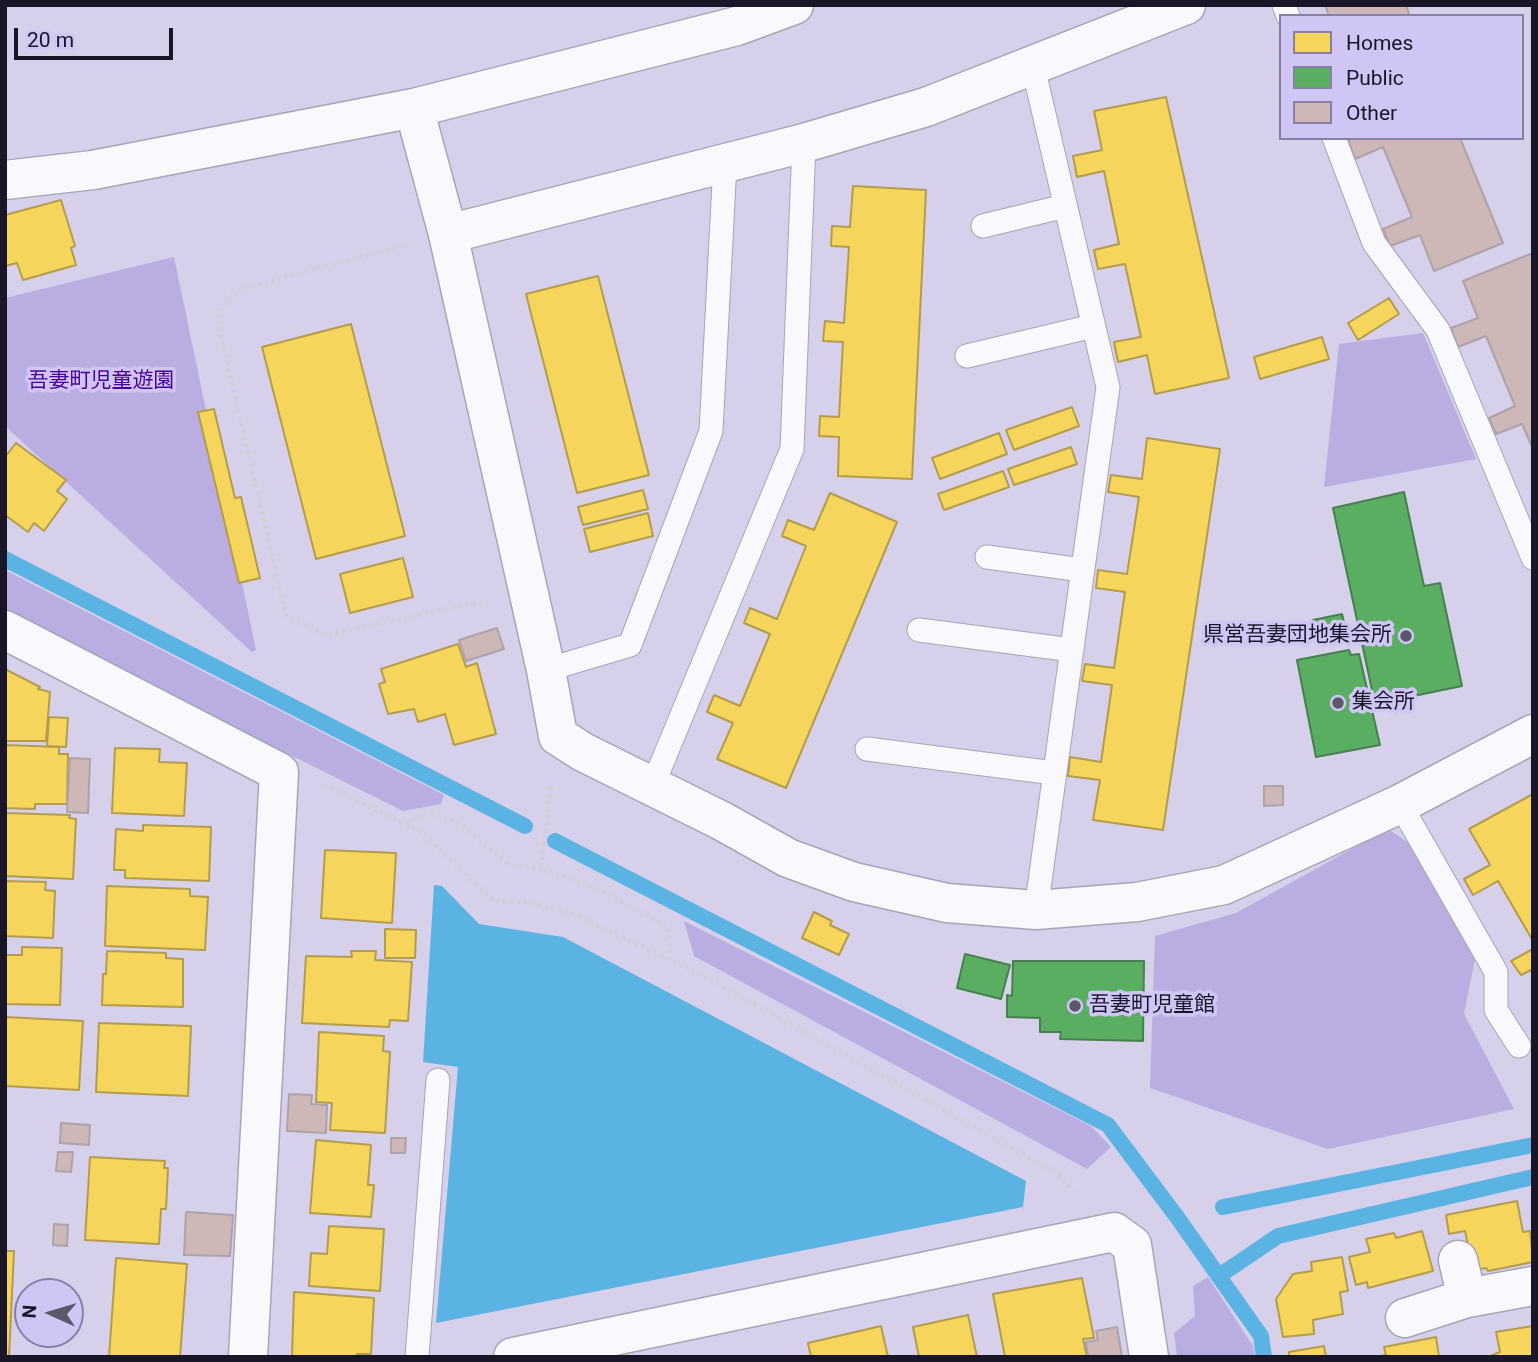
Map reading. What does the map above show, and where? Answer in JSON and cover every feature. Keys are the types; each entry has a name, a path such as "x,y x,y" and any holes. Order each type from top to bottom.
{"street":[{"path":"5,180 93,170 414,108 737,26 794,5"},
{"path":"448,234 725,163 926,107 1186,5"},
{"path":"414,108 448,234 546,670 558,736 583,752 722,821 788,858 854,882 947,904 1036,910 1137,902 1224,885 1400,804 1533,734"},
{"path":"5,630 279,772 247,1357"},
{"path":"513,1357 1114,1232 1132,1245 1149,1357"},
{"path":"1458,1260 1467,1298"},
{"path":"1405,1318 1467,1298 1533,1286"}],"lane":[{"path":"1033,67 1108,387 1036,910"},
{"path":"1335,140 1374,243 1438,330 1533,558"},
{"path":"652,787 792,449 804,142"},
{"path":"546,670 630,645 711,430 725,163"},
{"path":"983,226 1065,206"},
{"path":"967,356 1093,326"},
{"path":"987,557 1082,570"},
{"path":"919,630 1072,650"},
{"path":"867,749 1054,773"},
{"path":"1400,804 1496,972 1496,1010 1519,1046"},
{"path":"417,1357 438,1080"}],"path":[{"path":"448,234 233,291 217,318 286,616 326,635 528,591"},
{"path":"279,772 307,776 420,831 494,901 532,903 578,916 670,959 1057,1173"},
{"path":"407,825 425,812 457,821 509,865 541,868 599,889 669,928 670,959"},
{"path":"541,868 545,833"}],"green space":[{"name":"吾妻町児童遊園","path":"174,257 256,650 252,652 5,426 5,298"},
{"path":"1423,333 1476,459 1324,487 1339,344"},
{"path":"5,570 444,795 441,804 403,811 5,613"},
{"path":"1388,829 1419,850 1475,959 1464,1014 1514,1109 1328,1149 1150,1088 1155,936 1236,913"},
{"path":"684,921 1091,1126 1111,1147 1087,1169 694,956"},
{"path":"1208,1277 1253,1346 1255,1357 1177,1357 1174,1333 1195,1316 1193,1286"}],"water":[{"path":"434,885 442,886 479,924 563,937 1026,1181 1023,1207 436,1323 458,1067 423,1062"}],"building: Homes":[{"path":"1166,97 1229,378 1155,394 1147,355 1118,362 1114,342 1141,337 1125,264 1098,269 1094,250 1119,244 1104,171 1077,177 1073,156 1102,150 1094,111"},
{"path":"853,186 926,190 912,479 838,476 839,437 819,436 820,416 839,417 843,342 823,341 825,321 844,323 849,247 831,246 832,226 850,227"},
{"path":"61,200 75,246 71,248 76,265 23,280 17,263 5,266 5,215"},
{"path":"598,276 649,475 577,493 526,294"},
{"path":"1389,298 1399,314 1358,340 1348,323"},
{"path":"351,324 405,536 316,559 262,347"},
{"path":"1322,337 1329,359 1260,379 1254,357"},
{"path":"1072,407 1079,426 1014,450 1006,430"},
{"path":"214,409 235,498 241,497 260,578 239,583 198,412"},
{"path":"999,433 1007,454 940,479 932,458"},
{"path":"1147,438 1220,449 1163,830 1093,820 1100,780 1068,776 1070,757 1101,762 1112,685 1082,681 1085,664 1114,668 1125,592 1096,588 1098,570 1127,574 1139,497 1108,492 1111,475 1142,479"},
{"path":"16,443 66,480 57,491 67,499 44,531 34,523 28,532 5,515 5,457"},
{"path":"1071,447 1077,464 1014,485 1008,469"},
{"path":"1003,471 1009,487 944,510 938,494"},
{"path":"643,490 648,509 583,525 578,507"},
{"path":"830,493 897,522 786,788 717,759 733,723 707,712 714,695 740,706 770,634 744,623 750,608 777,619 806,546 782,536 788,520 814,530"},
{"path":"648,513 653,536 590,552 584,529"},
{"path":"403,558 413,597 350,613 340,574"},
{"path":"458,644 466,667 477,663 496,734 454,745 445,714 418,722 414,709 388,714 379,684 385,682 381,669"},
{"path":"5,669 40,687 38,689 50,692 46,741 5,741"},
{"path":"49,717 68,718 66,747 47,746"},
{"path":"5,745 59,747 59,754 68,754 67,804 35,804 35,809 5,808"},
{"path":"115,748 160,749 159,762 187,763 184,816 112,813"},
{"path":"1533,794 1533,941 1498,881 1473,895 1464,879 1490,865 1469,829"},
{"path":"5,813 70,815 69,818 76,819 73,879 5,876"},
{"path":"143,825 211,827 209,881 125,878 125,870 114,870 116,829 143,831"},
{"path":"325,850 396,853 392,923 321,918"},
{"path":"5,881 46,882 45,890 55,891 53,938 5,936"},
{"path":"107,886 190,889 190,896 208,897 205,950 105,946"},
{"path":"814,912 832,921 830,925 849,934 839,955 802,938"},
{"path":"385,929 416,930 415,958 385,958"},
{"path":"22,947 62,948 60,1005 5,1004 5,955 22,955"},
{"path":"1533,949 1533,969 1521,975 1511,961"},
{"path":"107,951 166,953 166,958 183,959 183,1007 102,1005"},
{"path":"351,951 376,951 375,960 412,962 408,1021 390,1020 389,1027 302,1023 306,956 352,957"},
{"path":"5,1017 83,1021 79,1090 5,1086"},
{"path":"99,1023 191,1026 188,1096 96,1092"},
{"path":"319,1032 384,1036 383,1051 390,1052 385,1133 330,1130 332,1103 316,1102"},
{"path":"316,1140 371,1145 368,1185 374,1185 371,1217 310,1213"},
{"path":"90,1157 165,1161 164,1168 168,1168 166,1209 161,1209 159,1244 85,1240"},
{"path":"1517,1201 1523,1232 1530,1231 1533,1262 1488,1271 1486,1268 1473,1270 1465,1231 1449,1234 1446,1215"},
{"path":"329,1226 384,1229 380,1291 309,1286 311,1253 327,1254"},
{"path":"1422,1231 1433,1271 1368,1288 1367,1282 1356,1285 1349,1257 1370,1252 1366,1239 1394,1233 1396,1238"},
{"path":"5,1251 14,1251 9,1357 5,1357"},
{"path":"1342,1257 1348,1291 1340,1292 1343,1314 1313,1320 1314,1334 1283,1337 1276,1299 1293,1274 1312,1271 1311,1262"},
{"path":"116,1258 187,1264 180,1357 109,1357"},
{"path":"1082,1278 1094,1338 1083,1339 1087,1357 1005,1357 993,1294"},
{"path":"294,1292 374,1298 371,1354 357,1354 356,1357 292,1357"},
{"path":"968,1315 977,1357 919,1357 913,1327"},
{"path":"881,1326 888,1357 811,1357 808,1343"},
{"path":"1533,1326 1533,1357 1488,1357 1500,1352 1496,1332"},
{"path":"1436,1337 1439,1357 1374,1357 1386,1355 1384,1347"},
{"path":"1324,1346 1326,1357 1289,1357 1289,1352"}],"building: Public":[{"name":"県営吾妻団地集会所","path":"1404,492 1424,586 1440,583 1462,686 1375,704 1333,508"},
{"path":"1342,614 1347,636 1318,642 1313,620"},
{"name":"集会所","path":"1349,650 1351,655 1359,654 1380,745 1316,757 1297,660"},
{"path":"965,954 1010,965 1001,999 957,988"},
{"name":"吾妻町児童館","path":"1013,961 1144,961 1143,1041 1060,1039 1061,1032 1040,1032 1040,1018 1007,1017 1007,995 1012,996"}],"building: Other":[{"path":"1325,5 1406,5 1409,14 1328,14"},
{"path":"1348,140 1461,140 1503,243 1434,271 1420,235 1390,246 1383,229 1412,217 1383,147 1355,159"},
{"path":"1533,253 1533,449 1522,424 1496,434 1489,418 1515,406 1486,336 1458,347 1451,328 1478,318 1463,281"},
{"path":"497,628 504,649 466,661 459,640"},
{"path":"70,758 90,759 88,813 67,812"},
{"path":"1264,786 1283,786 1283,805 1264,806"},
{"path":"289,1094 312,1095 311,1104 327,1105 326,1133 287,1131"},
{"path":"61,1123 90,1125 89,1145 60,1143"},
{"path":"391,1138 406,1138 405,1153 391,1153"},
{"path":"58,1152 73,1152 71,1172 56,1171"},
{"path":"186,1212 233,1215 230,1256 184,1255"},
{"path":"54,1224 68,1225 67,1246 53,1245"},
{"path":"1117,1327 1122,1357 1088,1357 1086,1342 1098,1340 1096,1331"}],"waterway":[{"path":"5,559 525,826"},
{"path":"555,841 1108,1125 1261,1336 1264,1357"},
{"path":"1223,1207 1533,1145"},
{"path":"1219,1276 1278,1236 1533,1177"}],"place":[{"name":"県営吾妻団地集会所","path":"1406,636"},
{"name":"集会所","path":"1338,703"},
{"name":"吾妻町児童館","path":"1075,1006"}]}
